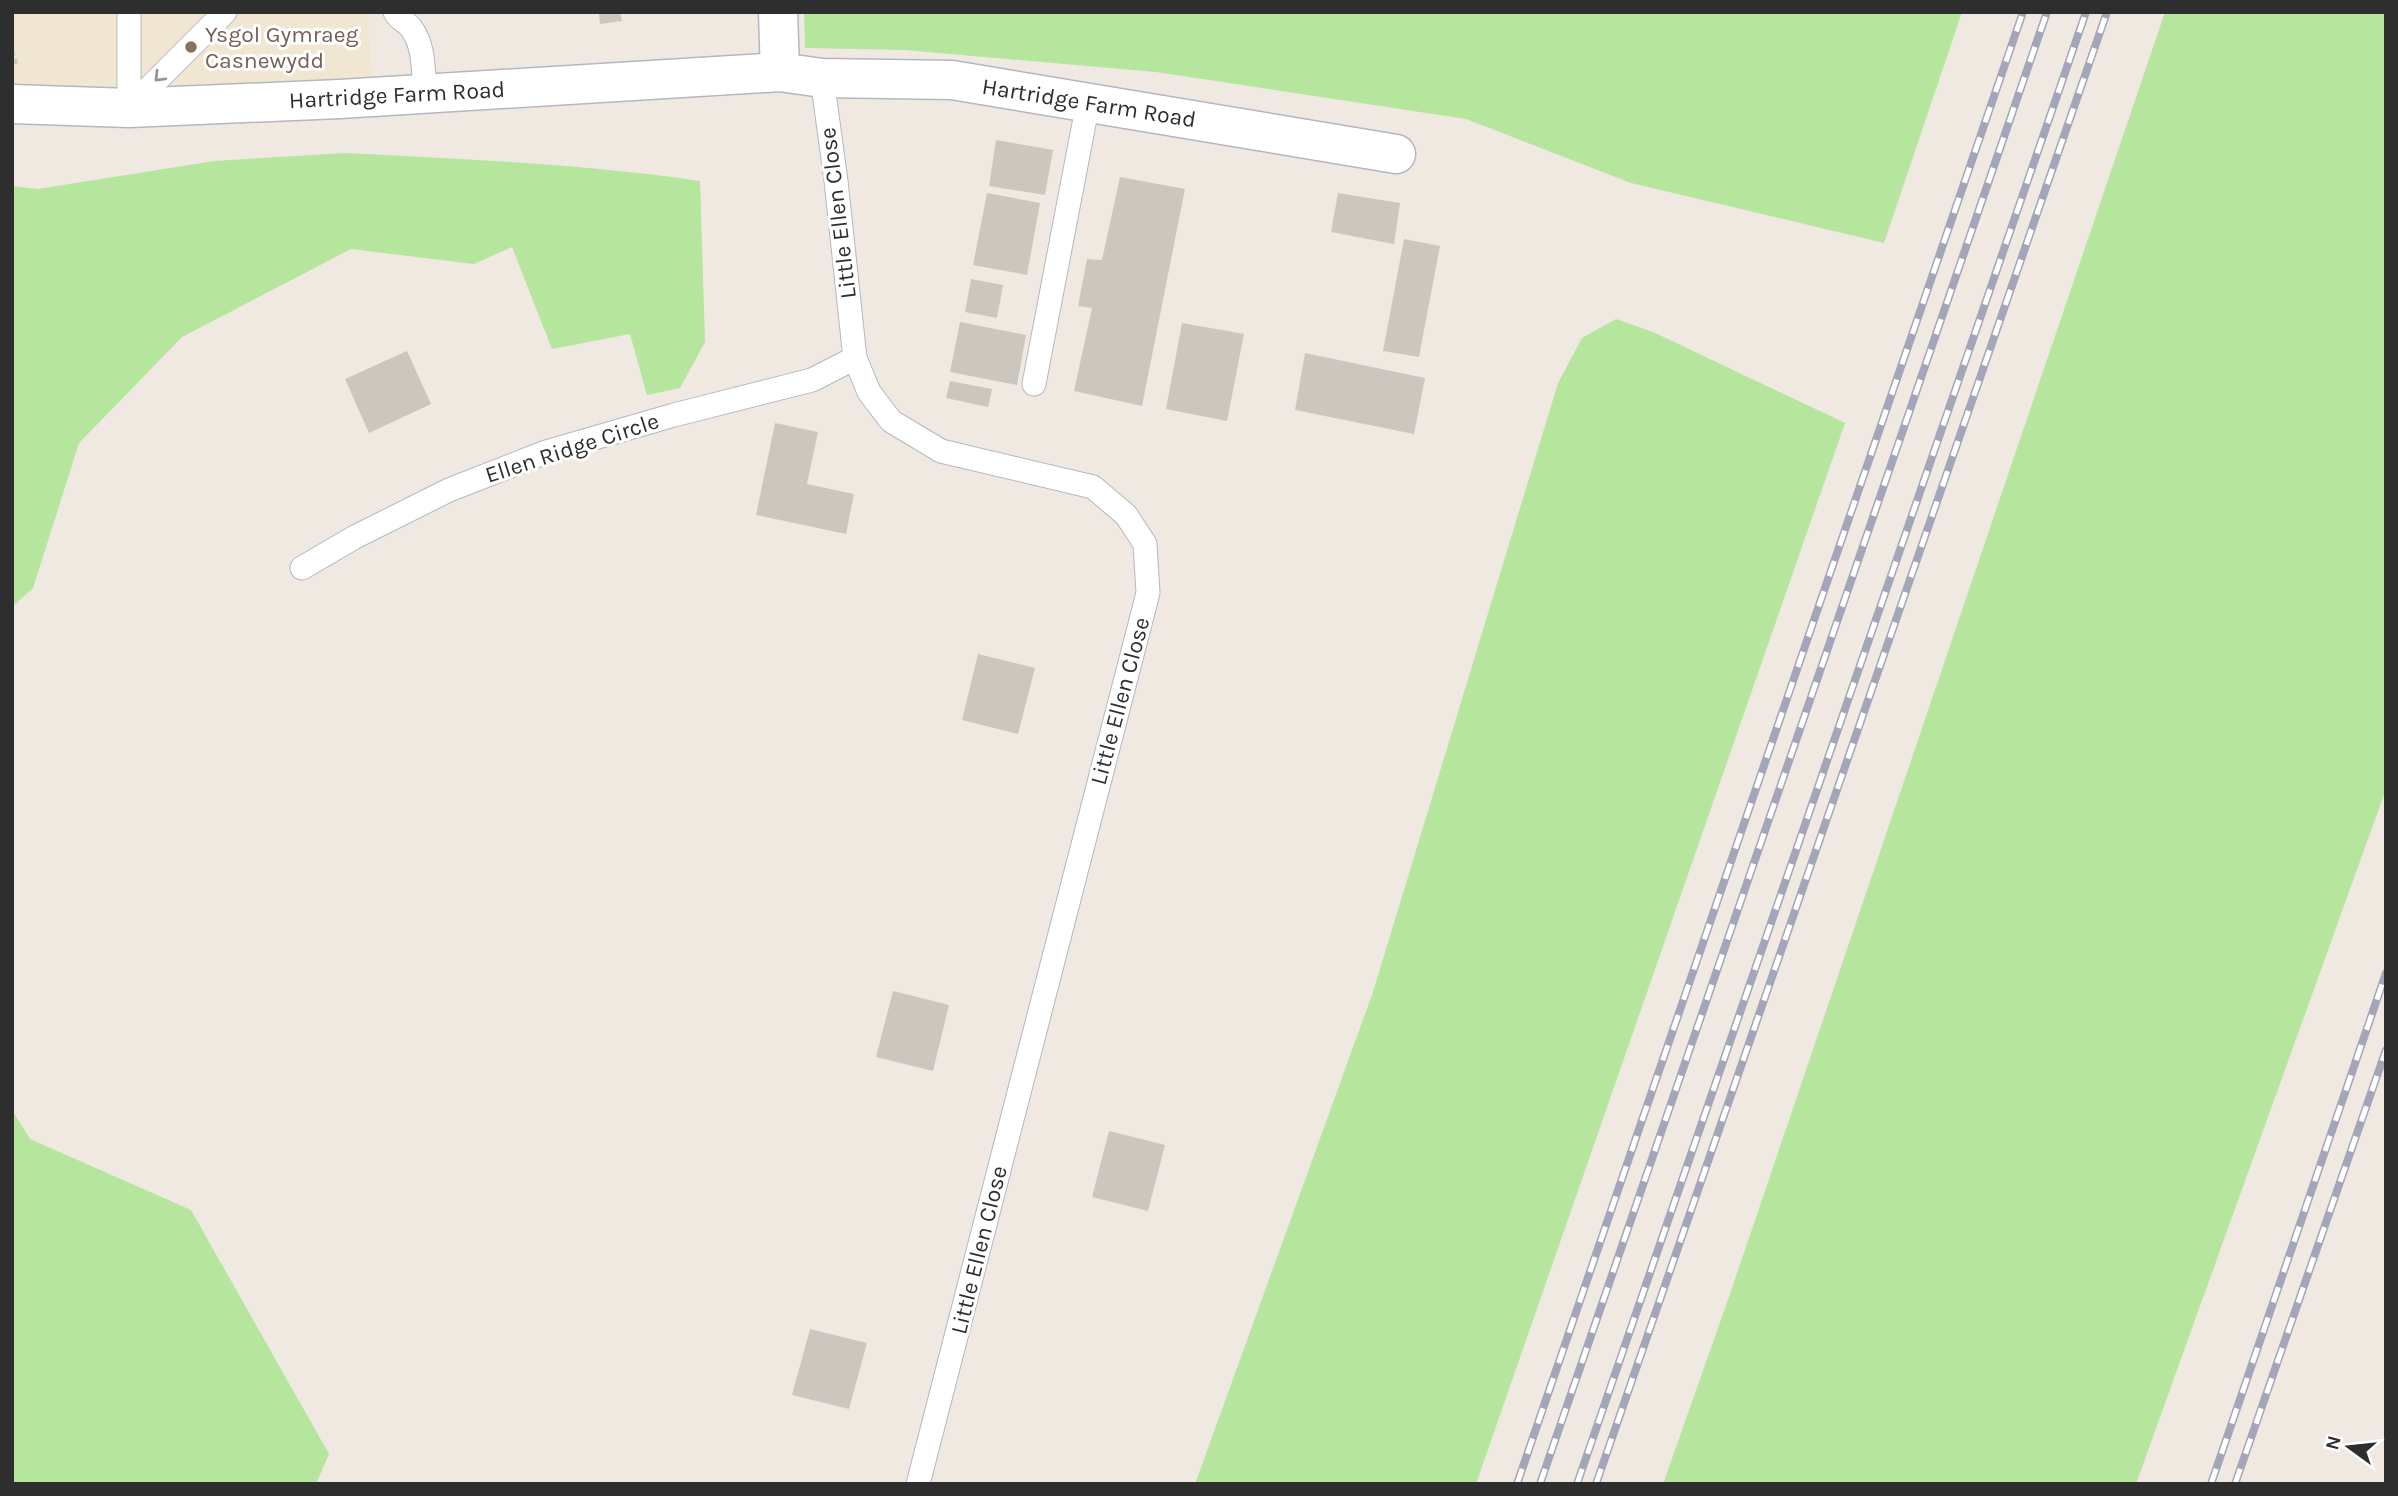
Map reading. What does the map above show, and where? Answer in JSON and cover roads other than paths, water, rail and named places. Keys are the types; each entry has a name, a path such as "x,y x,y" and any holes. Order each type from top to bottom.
{"street":[{"path":"778,12 780,72"},
{"name":"Hartridge Farm Road","path":"12,104 129,108 425,94 780,72 822,78 952,80 1396,154"}],"lane":[{"path":"129,12 129,108"},
{"path":"129,108 225,12"},
{"path":"395,12 397,17 410,27 422,49 425,94"},
{"name":"Little Ellen Close","path":"822,78 855,358 869,392 891,421 941,451 1093,487 1126,515 1145,544 1148,593 1141,622 918,1484"},
{"path":"1034,384 1088,103"},
{"name":"Ellen Ridge Circle","path":"302,568 355,537 449,490 546,452 674,415 812,380 855,358"}],"railway":[{"path":"1517,1484 2023,12"},
{"path":"1540,1484 2047,12"},
{"path":"1577,1484 2086,12"},
{"path":"1596,1484 2107,12"},
{"path":"2211,1484 2386,973"},
{"path":"2235,1484 2386,1050"}],"place":[{"name":"Ysgol Gymraeg Casnewydd","path":"191,47"}]}
